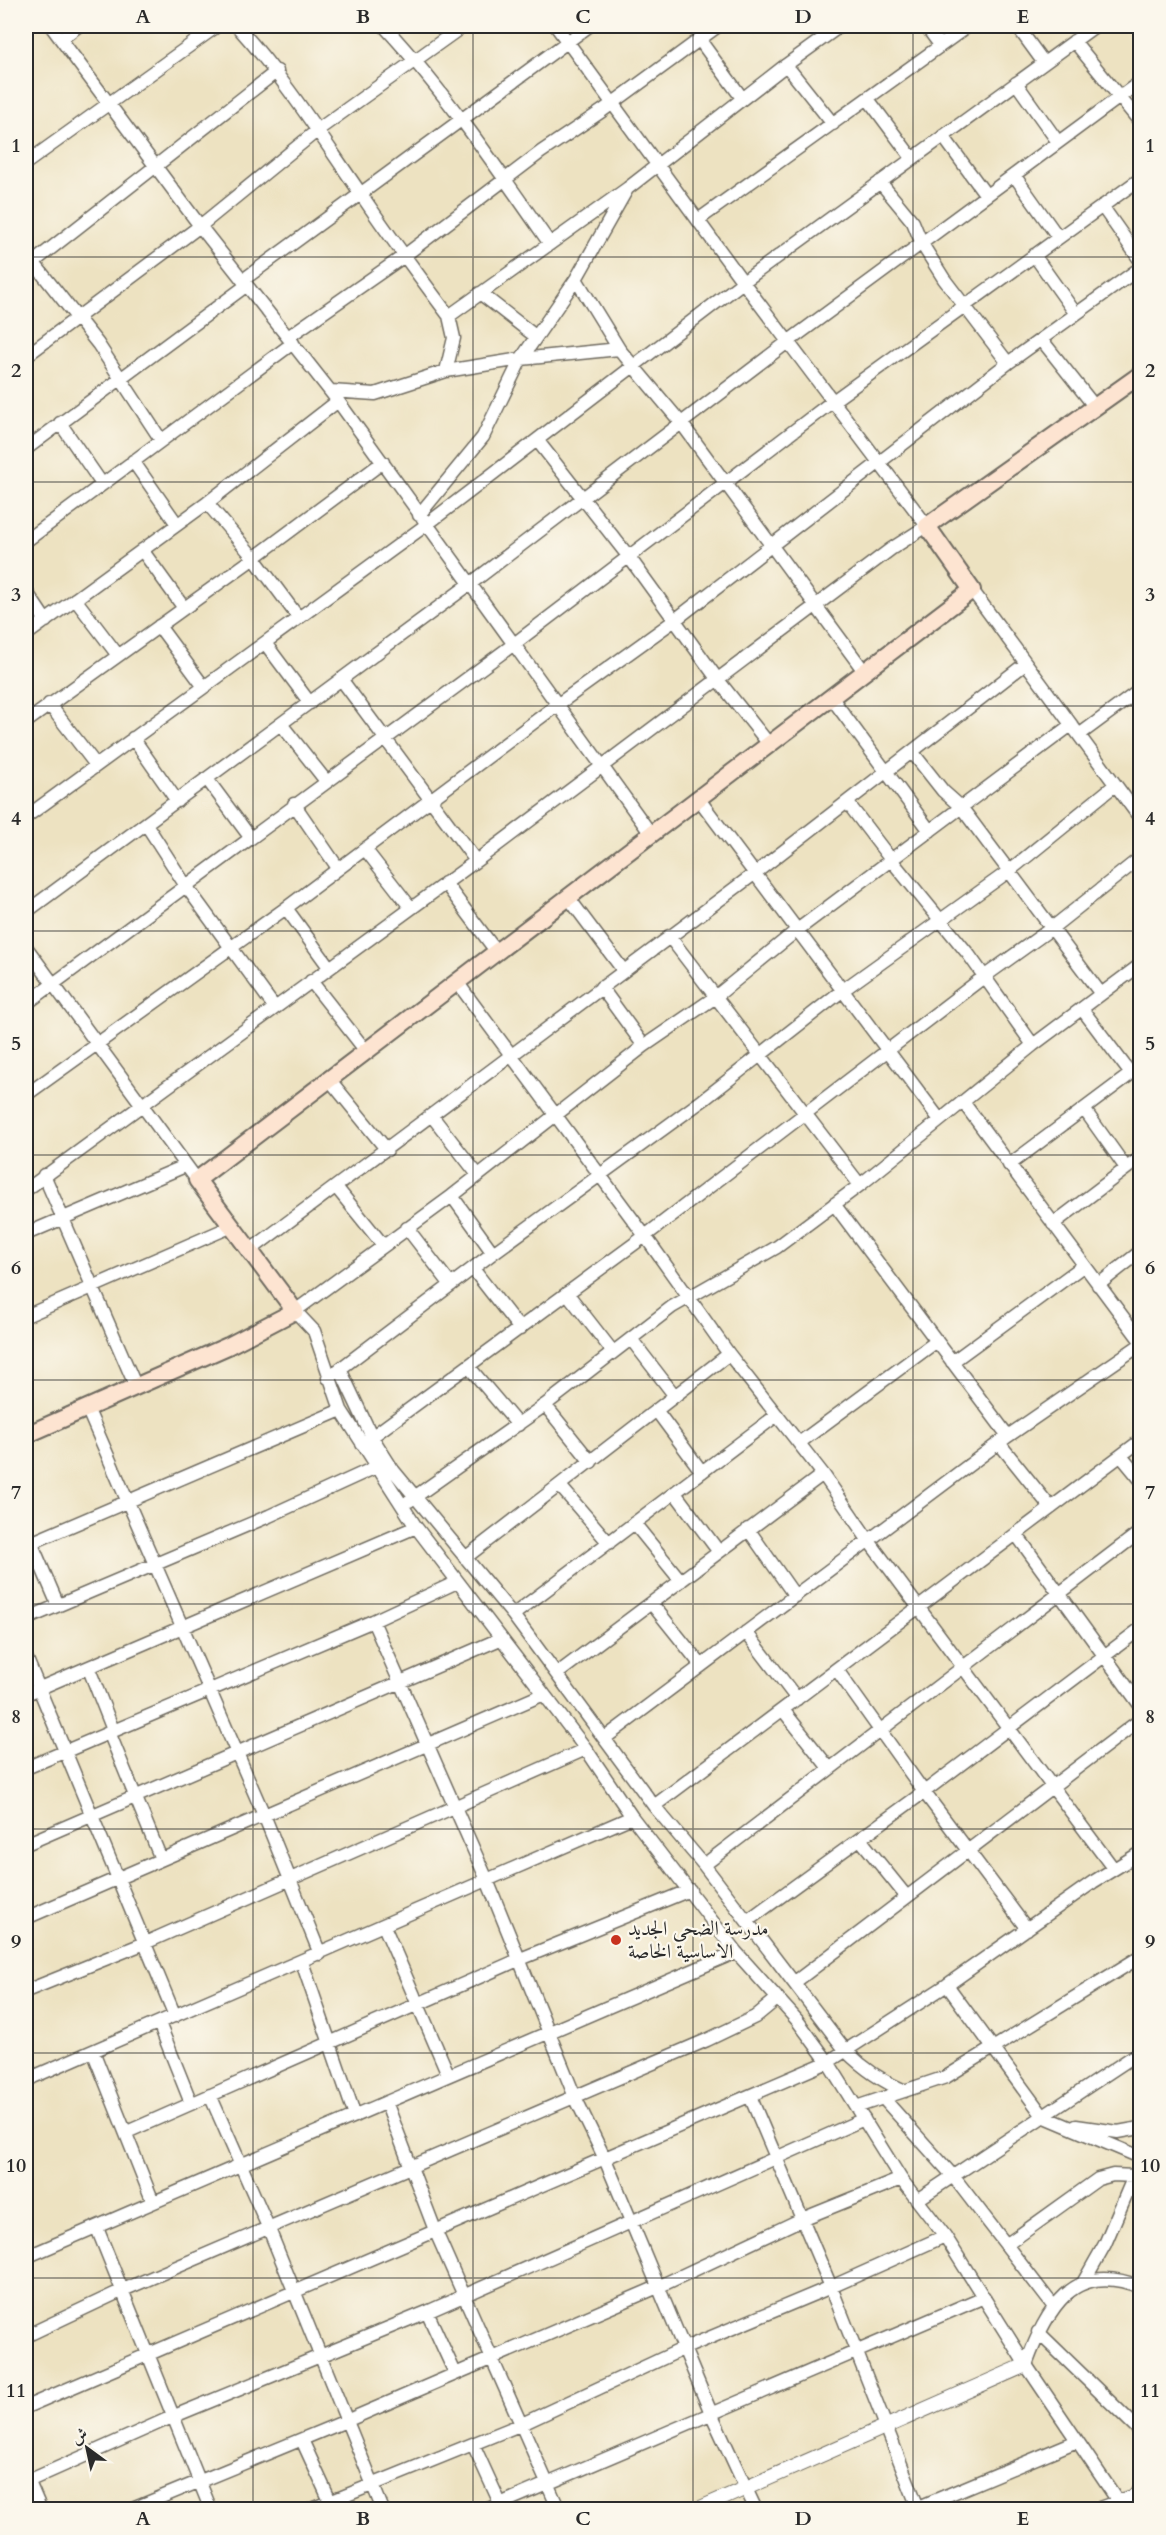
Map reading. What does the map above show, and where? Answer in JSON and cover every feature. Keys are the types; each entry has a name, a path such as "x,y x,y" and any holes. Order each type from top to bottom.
{"main road":[{"path":"26,1435 250,1336 295,1311 248,1252 197,1180 972,590 927,526 1140,375"}],"street":[{"path":"51,26 200,226 334,396 651,834"},
{"path":"61,39 78,26"},
{"path":"26,163 217,26"},
{"path":"237,26 277,71 319,129 404,256 449,316 454,338 446,370"},
{"path":"384,26 415,59 461,118 550,244"},
{"path":"26,356 200,226 319,129 463,26"},
{"path":"26,1190 143,1106 328,967 445,884 816,604 927,526 743,282 556,26"},
{"path":"27,444 122,378 360,193 589,26"},
{"path":"27,537 133,461 505,179 718,26"},
{"path":"449,316 628,188 786,64 840,26"},
{"path":"926,26 940,45"},
{"path":"698,220 968,26"},
{"path":"1017,26 1044,63"},
{"path":"26,817 265,643 422,520 537,440 632,364 1095,26"},
{"path":"699,39 742,98"},
{"path":"1074,41 1122,96 1140,122"},
{"path":"786,64 834,124"},
{"path":"161,440 122,378 78,318 29,265 277,71"},
{"path":"1016,82 1058,142"},
{"path":"26,912 470,584 789,341 1140,82"},
{"path":"868,99 912,158"},
{"path":"943,136 986,195"},
{"path":"1014,175 1058,237"},
{"path":"26,1004 294,804 514,644 833,401 1140,179"},
{"path":"880,182 913,222 922,244 964,306 1008,363"},
{"path":"422,520 483,436 521,359 576,279 628,188"},
{"path":"1102,206 1140,260"},
{"path":"1034,255 1076,314"},
{"path":"26,1095 286,908 431,798 675,620 1008,363 1140,268"},
{"path":"576,279 619,349 682,424 864,671"},
{"path":"480,293 535,336"},
{"path":"1041,339 1095,408"},
{"path":"26,635 207,503 334,396 375,394 446,370 521,359 619,349"},
{"path":"60,423 102,484"},
{"path":"537,440 629,557 718,680 769,744"},
{"path":"133,461 177,524"},
{"path":"26,722 383,462"},
{"path":"207,503 254,558 298,617"},
{"path":"142,550 184,608"},
{"path":"972,590 1140,818"},
{"path":"26,591 46,621"},
{"path":"75,599 117,654"},
{"path":"159,626 204,687"},
{"path":"265,643 309,703"},
{"path":"248,1252 754,874 1025,664"},
{"path":"341,679 476,861"},
{"path":"905,2091 865,2070 846,2051 704,1865 654,1806 513,1615 341,1410 328,1378 314,1331 295,1311 452,1196 644,1046 714,998 796,932 961,807 1075,730 1140,690"},
{"path":"831,697 930,831"},
{"path":"49,704 96,765"},
{"path":"281,724 326,781"},
{"path":"133,738 177,801"},
{"path":"913,753 943,791 961,807 1101,994"},
{"path":"207,779 250,837"},
{"path":"328,1378 759,1056 843,990 941,922 1009,871 1115,785"},
{"path":"1129,802 1140,794"},
{"path":"698,798 796,932 890,1050 940,1120"},
{"path":"848,802 892,861 985,976 1033,1045"},
{"path":"294,804 338,868"},
{"path":"146,824 186,886 275,1008"},
{"path":"365,849 411,908"},
{"path":"367,1441 645,1236 985,976 1052,928 1140,858"},
{"path":"445,884 496,951"},
{"path":"568,897 623,970"},
{"path":"286,908 328,967"},
{"path":"669,936 714,998 860,1185"},
{"path":"26,947 98,1042 197,1180"},
{"path":"403,1506 545,1405 672,1306 763,1257 860,1185 1033,1045 1140,965"},
{"path":"311,981 366,1051"},
{"path":"457,982 600,1174 729,1354 823,1474 869,1541 1113,1868"},
{"path":"601,987 644,1046"},
{"path":"1009,1165 1136,1070 1082,1009"},
{"path":"329,1079 387,1150"},
{"path":"604,1738 1003,1440 1140,1342 963,1102"},
{"path":"1084,1109 1126,1168"},
{"path":"432,1116 478,1175"},
{"path":"1053,1224 1140,1158"},
{"path":"26,1234 185,1166"},
{"path":"44,1175 136,1387"},
{"path":"336,1187 383,1245"},
{"path":"452,1196 493,1253"},
{"path":"834,1204 952,1362 1051,1508"},
{"path":"26,1317 230,1227"},
{"path":"407,1228 451,1285"},
{"path":"1098,1285 1140,1252"},
{"path":"952,1362 1083,1266"},
{"path":"473,1269 520,1329"},
{"path":"567,1293 613,1352"},
{"path":"631,1339 675,1396"},
{"path":"799,1443 937,1341"},
{"path":"465,1558 729,1354"},
{"path":"469,1367 518,1425"},
{"path":"339,1369 376,1467 416,1527 586,1749 632,1817 736,1952 778,1998 828,2062 901,2179 945,2236 1026,2365 1120,2505"},
{"path":"545,1405 591,1462"},
{"path":"87,1408 129,1499 291,1878 320,1954"},
{"path":"58,1605 28,1544 341,1410"},
{"path":"656,1410 702,1472"},
{"path":"513,1615 777,1415"},
{"path":"654,1806 1140,1441"},
{"path":"1121,1456 1140,1479"},
{"path":"26,1619 376,1467"},
{"path":"558,1673 823,1474"},
{"path":"560,1486 609,1543"},
{"path":"675,1493 718,1552"},
{"path":"634,1523 681,1581"},
{"path":"26,1694 416,1527"},
{"path":"748,1529 795,1596"},
{"path":"704,1865 1140,1532"},
{"path":"1016,1534 1106,1655 1140,1705"},
{"path":"26,1768 374,1622 457,1582"},
{"path":"652,1604 702,1665"},
{"path":"374,1622 487,1880 575,2097 605,2159 630,2224 660,2286 711,2413 756,2510"},
{"path":"747,1921 924,1792 1140,1629"},
{"path":"746,1632 797,1699"},
{"path":"26,1844 500,1639"},
{"path":"26,1657 90,1816 175,2016"},
{"path":"89,1668 135,1797 161,1859"},
{"path":"837,1670 879,1731 1027,1929"},
{"path":"26,1918 429,1746 543,1694"},
{"path":"783,1710 829,1768"},
{"path":"795,1982 1140,1720"},
{"path":"26,1991 145,1943 586,1749"},
{"path":"26,2062 29,2079 632,1817"},
{"path":"860,1839 906,1896"},
{"path":"26,2407 828,2062 947,1985 1113,1868 1140,1853"},
{"path":"127,2132 518,1960 690,1890"},
{"path":"384,1926 448,2074"},
{"path":"26,2257 736,1952"},
{"path":"856,2107 946,2077 1140,1957"},
{"path":"302,1962 355,2116"},
{"path":"947,1985 1042,2116 1140,2157"},
{"path":"26,2336 123,2290 707,2040 755,2016 778,1998"},
{"path":"159,2023 191,2103"},
{"path":"93,2051 153,2202"},
{"path":"917,2200 1140,2052"},
{"path":"210,2095 242,2164 383,2510"},
{"path":"750,2096 831,2287 916,2509 1077,2441"},
{"path":"883,2098 953,2176 1054,2307"},
{"path":"386,2102 409,2169 559,2510"},
{"path":"41,2510 26,2479 172,2416 427,2312 864,2119"},
{"path":"1057,2124 1118,2132 1140,2128"},
{"path":"696,2510 1026,2365 1038,2332 1054,2307 1083,2283 1105,2244 1138,2173 1098,2179 1006,2245"},
{"path":"130,2510 302,2440 660,2286 802,2219 901,2179"},
{"path":"97,2228 211,2510"},
{"path":"310,2510 522,2424 685,2348 945,2236"},
{"path":"1083,2283 1106,2277 1140,2287"},
{"path":"486,2510 984,2296"},
{"path":"427,2312 455,2373"},
{"path":"1038,2332 1140,2431"},
{"path":"302,2440 330,2501"},
{"path":"472,2444 500,2503"},
{"path":"1095,2510 1120,2505 1140,2489"}],"place":[{"name":"مدرسة الضحي الجديد الاساسية الخاصة","path":"616,1940"}]}
